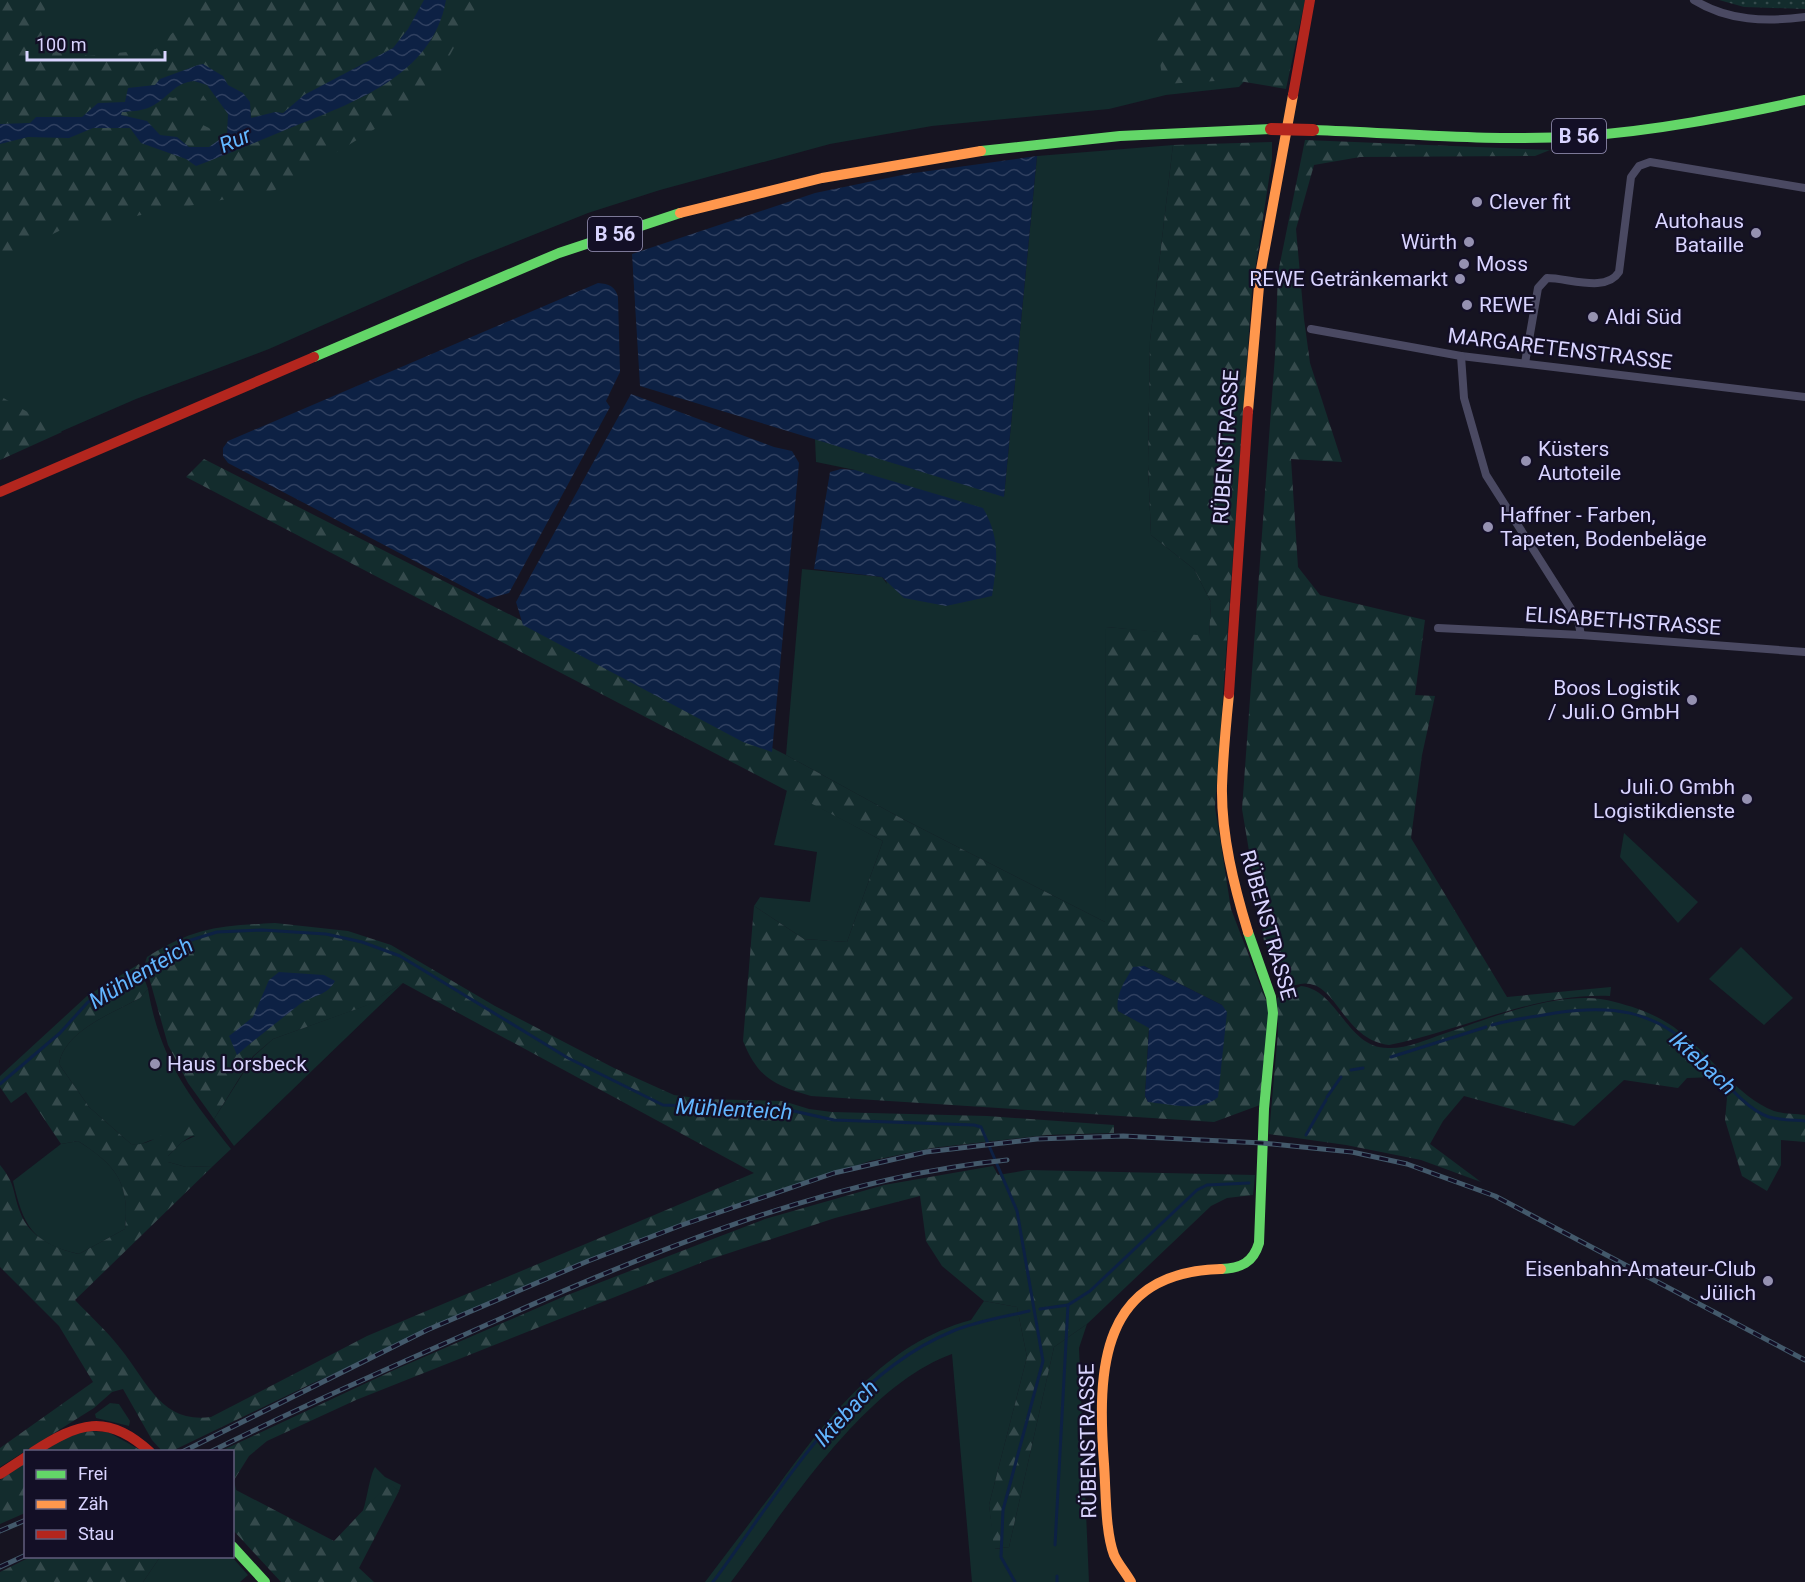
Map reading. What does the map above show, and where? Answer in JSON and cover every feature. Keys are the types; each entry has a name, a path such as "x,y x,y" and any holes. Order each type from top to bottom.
{"main road":[{"name":"RÜBENSTRASSE","path":"1131,1582 1121,1569 1110,1536 1101,1376 1111,1335 1121,1319 1154,1287 1187,1271 1239,1267 1252,1260 1259,1243 1263,1131 1273,1014 1271,997 1235,892 1226,842 1222,788 1254,326 1260,275 1310,0"},
{"name":"B 56","path":"0,492 566,251 672,214 783,185 965,152 1108,135 1312,129 1517,138 1579,136 1647,129 1805,100"},
{"path":"36,1450 70,1429 100,1424 130,1434 148,1450"},
{"path":"0,1474 24,1458"},
{"path":"234,1548 264,1582"}],"street":[{"path":"1694,0 1733,18 1782,20 1805,17"},
{"path":"1525,363 1538,288 1547,278 1603,284 1614,280 1619,272 1631,177 1639,166 1650,162 1805,188"},
{"name":"MARGARETENSTRASSE","path":"1311,329 1461,356 1805,397"},
{"path":"1461,356 1464,398 1486,475 1578,620 1581,635"},
{"name":"ELISABETHSTRASSE","path":"1438,627 1805,652"}],"green space":[{"path":"0,0 1271,0 1257,68 1239,87 1166,95 1109,109 932,126 830,144 660,190 588,213 468,261 269,349 136,399 0,458"},
{"path":"0,0 46,0 41,41 88,56 156,49 206,0 424,0 408,29 393,48 369,59 283,113 275,112 251,118 250,106 243,93 228,85 220,74 198,65 170,75 156,85 129,88 125,102 98,103 82,117 36,117 30,123 0,124"},
{"path":"446,0 480,0 427,97 275,190 61,230 0,260 0,144 28,137 70,138 93,128 130,128 141,144 186,159 196,166 346,106 375,91 415,60 444,8"},
{"path":"1185,0 1305,0 1286,89 1233,80 1163,84 1157,40"},
{"path":"1719,0 1805,0 1805,9 1744,7"},
{"path":"189,94 203,95 207,101 197,122 211,129 221,140 209,147 195,148 184,144 177,137 160,135 151,124 120,115 122,112 150,106 164,96 173,98"},
{"path":"1305,140 1550,150 1535,156 1360,157 1314,165 1296,229 1310,363 1342,462 1291,459 1298,567 1320,595 1425,620 1415,695 1435,696 1422,755 1411,838 1507,997 1611,987 1610,996 1553,1000 1389,1045 1374,1041 1362,1034 1320,988 1310,984 1287,987 1264,941 1242,809 1275,355 1278,273"},
{"path":"1272,142 1272,159 1252,290 1215,807 1231,909 1269,1008 1260,1105 1214,1122 811,1096 777,1084 761,1072 743,1041 754,906 804,939 847,942 883,841 186,477 204,459 786,755 899,817 1105,922 1106,627 1209,636 1211,602 1194,569 1151,535 1148,464 1150,341 1173,145","holes":["1144,966 1222,1005 1148,1102 1145,1096 1149,1027 1118,1011"]},
{"path":"1173,145 1150,341 1148,464 1151,535 1194,569 1211,602 1209,637 1106,627 1105,922 899,817 786,755 802,569 882,577 887,584 855,470 816,462 815,439 1004,496 1037,156"},
{"path":"0,396 62,432 0,460"},
{"path":"787,790 883,841 847,942 804,939 754,906 760,897 810,902 817,852 774,845"},
{"path":"1624,833 1698,902 1678,923 1620,857"},
{"path":"275,923 348,931 391,945 495,1006 614,1068 674,1095 702,1099 783,1101 809,1109 832,1112 987,1116 1114,1125 1114,1133 1047,1135 932,1148 870,1161 615,1248 313,1383 174,1450 161,1450 152,1440 123,1389 112,1392 94,1408 0,1467 0,1448 93,1382 59,1326 0,1267 0,1165 11,1183 24,1221 36,1235 61,1249 79,1254 125,1229 126,1213 122,1187 111,1167 78,1141 61,1144 26,1092 11,1103 0,1087 0,1076 87,996 139,964 148,989 140,998 80,1032 70,1041 59,1064 89,1107 131,1144 148,1142 182,1125 201,1124 203,1129 182,1142 168,1156 168,1162 186,1167 213,1166 75,1300 115,1342 157,1398 179,1414 211,1417 367,1336 754,1173 403,983 368,1005 273,1039 253,1056 214,1119 188,1083 168,1045 145,963 147,957 179,939 208,930 238,925"},
{"path":"1741,947 1793,998 1764,1025 1709,979"},
{"path":"403,983 234,1146 214,1119 254,1056 273,1039 367,1005"},
{"path":"1301,986 1314,990 1325,998 1363,1040 1375,1046 1390,1048 1417,1043 1505,1013 1551,1001 1595,998 1632,1007 1673,1026 1736,1086 1760,1104 1778,1112 1805,1115 1805,1142 1781,1140 1781,1165 1767,1191 1742,1176 1725,1120 1727,1098 1715,1077 1687,1078 1678,1088 1624,1080 1574,1126 1464,1096 1443,1121 1430,1144 1481,1182 1421,1160 1346,1145 1269,1134 1278,1032 1277,998"},
{"path":"148,989 153,1014 168,1056 189,1093 231,1149 213,1166 186,1167 168,1162 168,1156 182,1142 195,1136 151,1140 139,1145 131,1144 89,1107 59,1064 70,1041 80,1032 140,998"},
{"path":"78,1141 102,1158 118,1177 125,1199 126,1213 125,1229 79,1254 50,1245 32,1230 21,1210 13,1181 61,1144"},
{"path":"993,1166 998,1175 1028,1170 1255,1175 1253,1195 1227,1198 1211,1206 1087,1324 1054,1347 1009,1547 994,1549 989,1505 1027,1357 1017,1307 984,1301 942,1266 926,1241 920,1196 835,1218 708,1260 356,1400 267,1441 249,1456 234,1480 234,1450 223,1450 394,1370 565,1296 765,1219 884,1185"},
{"path":"984,1301 1017,1307 1027,1357 989,1505 995,1549 1009,1547 1054,1347 1087,1324 1079,1348 1089,1582 972,1582 952,1354 919,1370 888,1393 858,1421 802,1486 731,1582 705,1582 799,1457 862,1385 912,1346 940,1331 971,1320"},
{"path":"110,1403 119,1404 130,1421 129,1426 96,1418 95,1414"},
{"path":"84,1431 108,1432 140,1450 46,1450 59,1441"},
{"path":"24,1464 24,1513 0,1524 0,1480"},
{"path":"375,1467 385,1477 401,1485 399,1491 389,1484 363,1511 372,1475"},
{"path":"234,1480 236,1490 334,1541 389,1483 399,1491 359,1568 374,1582 281,1582 234,1531"},
{"path":"28,1558 159,1558 143,1582 0,1582 0,1572"},
{"path":"159,1558 233,1558 248,1575 240,1582 143,1582"}],"water":[{"name":"Rur","path":"424,0 446,0 438,26 425,49 386,83 339,108 196,166 186,159 141,143 130,128 93,128 69,138 28,137 0,144 0,124 30,123 36,117 82,117 98,103 125,102 128,88 155,85 160,79 203,64 223,76 228,85 243,93 250,102 251,118 275,112 283,113 304,95 393,48 408,29","holes":["194,81 207,85 228,114 227,134 209,147 189,147 177,137 160,135 147,121 121,115 122,112 150,107 187,82"]},
{"path":"1037,156 1004,497 640,386 632,254 815,193 907,174"},
{"path":"598,283 611,286 618,297 620,372 606,401 610,407 509,593 487,599 228,463 223,456 223,448 228,441"},
{"path":"631,394 774,447 792,451 799,463 772,752 743,742 523,625 516,602"},
{"path":"841,469 855,470 983,508 993,530 995,541 996,561 992,596 946,606 904,598 882,577 814,569 830,472"},
{"path":"1144,966 1222,1005 1227,1012 1218,1097 1211,1102 1194,1106 1175,1106 1148,1102 1145,1096 1149,1028 1118,1011 1117,1005 1121,988 1133,967"},
{"path":"279,972 324,975 335,981 328,990 300,1004 237,1055 229,1036 253,1017 269,980"}],"waterway":[{"name":"Mühlenteich","path":"0,1084 60,1033 88,1002 188,941 217,932 262,930 326,934 362,942 400,956 568,1058 663,1105 789,1110 834,1120 981,1127 1017,1211 1043,1361 1003,1510 1001,1557 1015,1582"},
{"name":"Iktebach","path":"1492,1025 1555,1013 1594,1010 1612,1010 1647,1018 1679,1036 1739,1097 1759,1113 1773,1118 1805,1121"},
{"name":"Iktebach","path":"1391,1057 1486,1027"},
{"name":"Iktebach","path":"1351,1070 1363,1068"},
{"name":"Iktebach","path":"1327,1097 1341,1077"},
{"name":"Iktebach","path":"1306,1135 1326,1100"},
{"name":"Iktebach","path":"1040,1309 1068,1305 1090,1291 1197,1190 1207,1185 1249,1183"},
{"path":"1055,1545 1068,1305"},
{"name":"Iktebach","path":"713,1582 818,1439 847,1406 879,1376 914,1351 953,1331 1029,1311"},
{"path":"1057,1576 1057,1582"}],"railway":[{"path":"186,1450 427,1330 588,1261 679,1226 834,1173 926,1152 1037,1139 1123,1136 1262,1143 1352,1152 1407,1164 1495,1196 1805,1360"},
{"path":"214,1450 530,1305 730,1226 799,1203 868,1185 937,1170 1007,1160"},
{"path":"0,1531 24,1521"},
{"path":"0,1567 24,1556"}],"traffic: fast":[{"path":"1313,130 1481,138 1581,136 1637,131 1805,100"},
{"path":"981,151 1120,136 1271,129"},
{"path":"314,357 559,253 680,213"},
{"path":"1221,1269 1240,1266 1250,1260 1259,1243 1264,1109 1273,1013 1271,997 1248,932"},
{"path":"234,1548 265,1582"}],"traffic: slow":[{"path":"1248,411 1260,275 1293,95"},
{"path":"680,213 822,178 981,151"},
{"path":"1229,694 1222,775 1222,804 1233,879 1248,932"},
{"path":"1131,1582 1114,1555 1107,1523 1102,1394 1106,1361 1114,1332 1129,1307 1151,1287 1181,1274 1221,1269"}],"traffic: jam":[{"path":"1293,95 1310,0"},
{"path":"1271,129 1313,130"},
{"path":"0,492 314,357"},
{"path":"1229,694 1248,411"},
{"path":"36,1450 64,1434 92,1426 120,1431 148,1450"},
{"path":"0,1474 24,1458"}],"place":[{"name":"Clever fit","path":"1477,202"},
{"name":"Autohaus Bataille","path":"1756,233"},
{"name":"Würth","path":"1469,242"},
{"name":"Moss","path":"1464,264"},
{"name":"REWE Getränkemarkt","path":"1460,279"},
{"name":"REWE","path":"1467,305"},
{"name":"Aldi Süd","path":"1593,317"},
{"name":"Küsters Autoteile","path":"1526,461"},
{"name":"Haffner - Farben, Tapeten, Bodenbeläge","path":"1488,527"},
{"name":"Boos Logistik / Juli.O GmbH","path":"1692,700"},
{"name":"Juli.O Gmbh Logistikdienste","path":"1747,799"},
{"name":"Haus Lorsbeck","path":"155,1064"},
{"name":"Eisenbahn-Amateur-Club Jülich","path":"1768,1281"}]}
